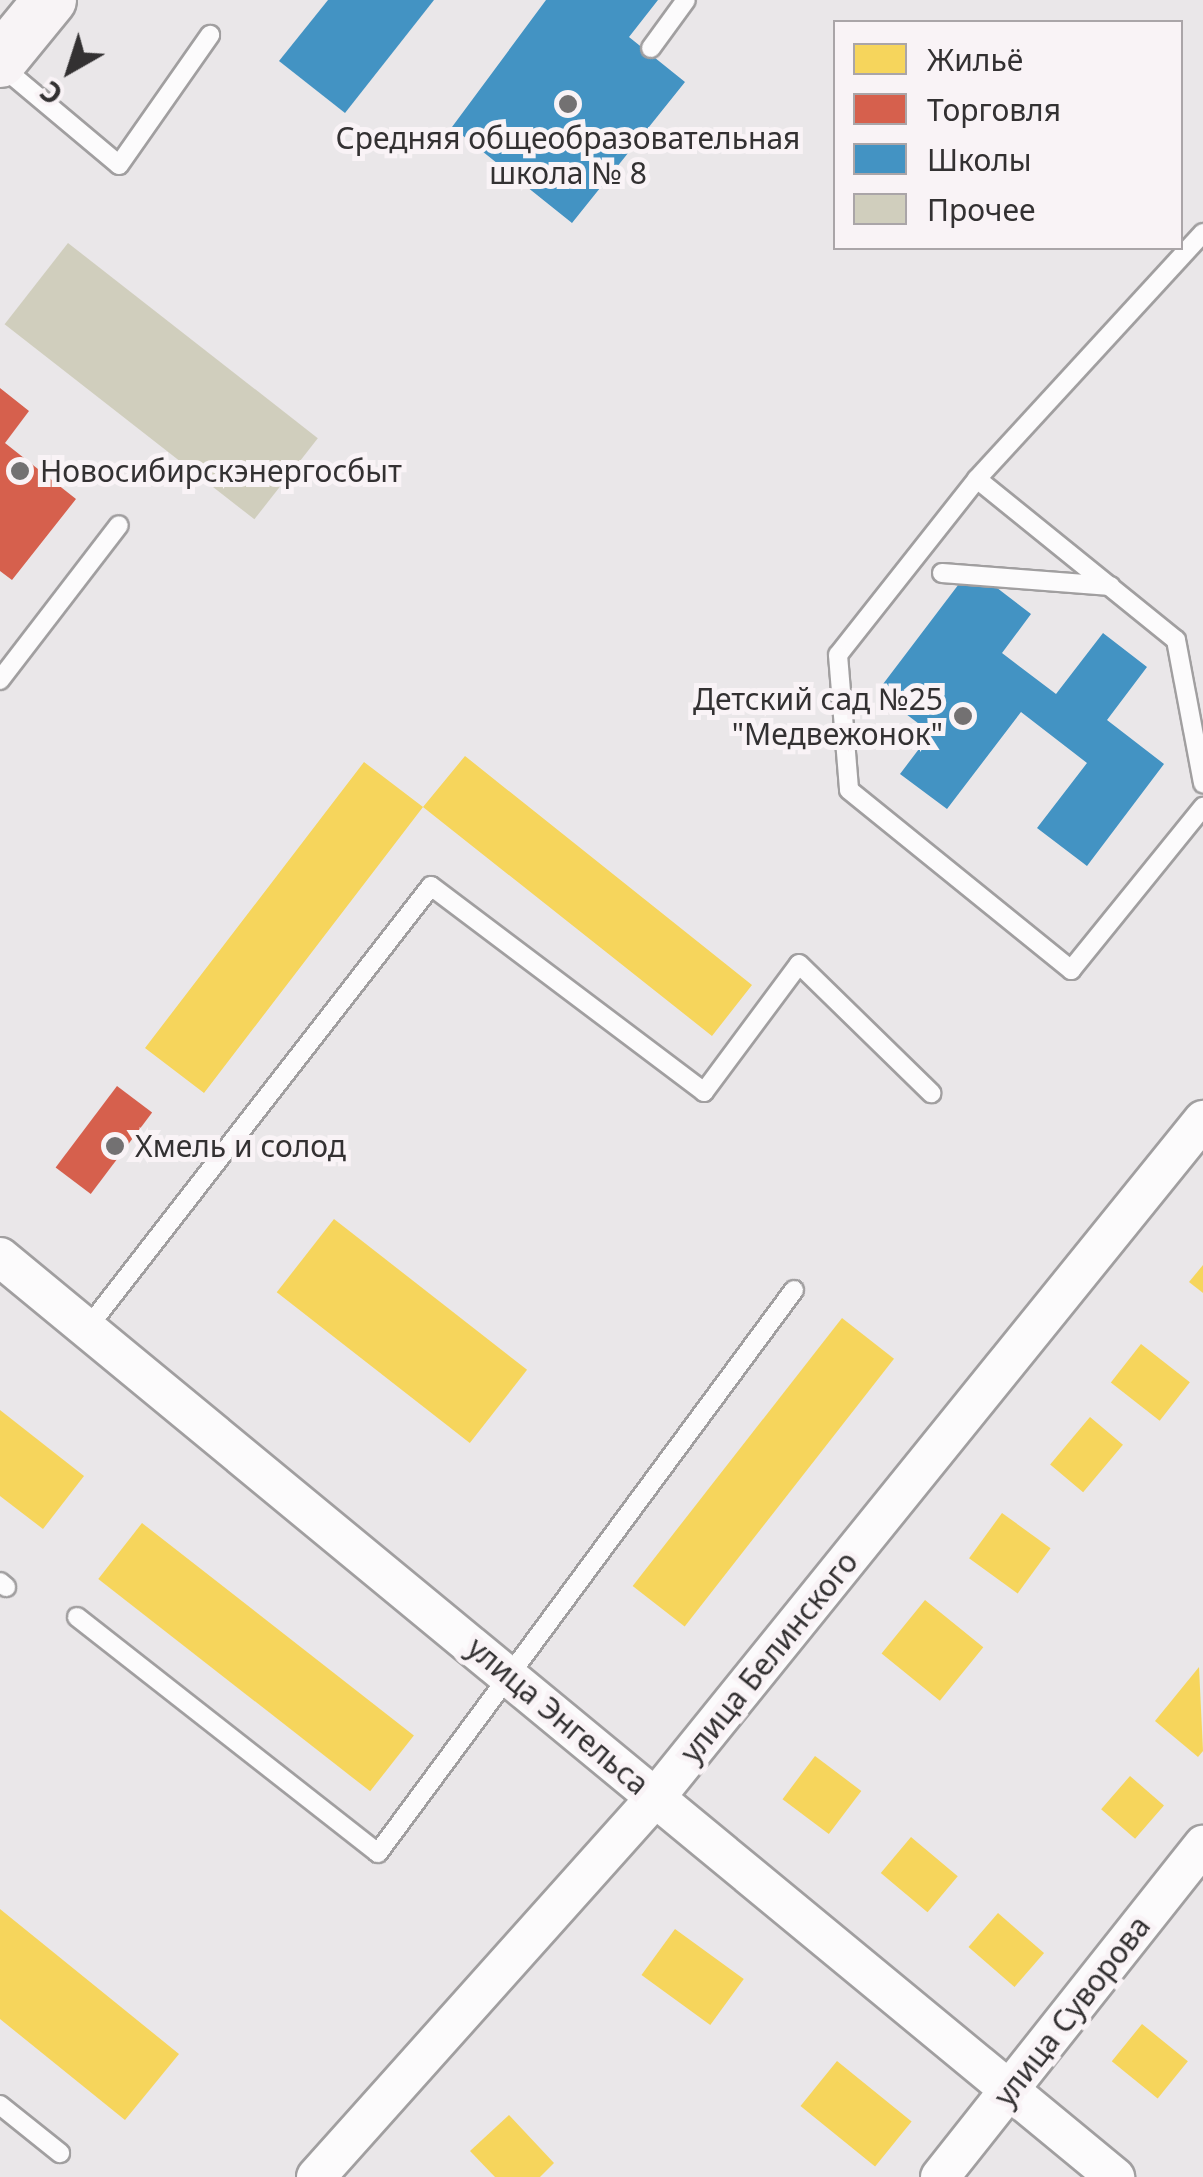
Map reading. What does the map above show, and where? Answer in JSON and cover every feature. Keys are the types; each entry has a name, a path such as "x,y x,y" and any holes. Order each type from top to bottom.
{"main road":[{"path":"0,63 50,0"}],"street":[{"name":"улица Белинского","path":"316,2177 655,1798 1203,1120"},
{"name":"улица Энгельса","path":"0,1257 90,1326 1115,2177"},
{"name":"улица Суворова","path":"940,2177 1203,1846"}],"lane":[{"path":"651,48 686,0"},
{"path":"0,63 120,165 210,35"},
{"path":"1203,232 976,479 838,655 848,790 1071,970 1203,807"},
{"path":"976,479 1176,640 1203,783"},
{"path":"0,680 119,525"},
{"path":"942,574 1110,586"},
{"path":"90,1326 431,886 704,1092 799,964 930,1093"},
{"path":"77,1617 378,1853 794,1290"},
{"path":"0,2104 60,2153"}],"building: Жильё":[{"path":"465,756 752,985 712,1036 423,807"},
{"path":"364,762 423,807 204,1093 145,1048"},
{"path":"334,1219 527,1370 470,1443 277,1292"},
{"path":"1203,1265 1203,1293 1189,1282"},
{"path":"842,1318 894,1359 685,1627 633,1586"},
{"path":"1141,1344 1190,1382 1160,1421 1111,1383"},
{"path":"0,1410 84,1476 43,1529 0,1496"},
{"path":"1090,1417 1123,1445 1083,1492 1050,1464"},
{"path":"1002,1513 1051,1548 1018,1594 969,1558"},
{"path":"142,1523 414,1735 370,1791 98,1579"},
{"path":"925,1600 983,1647 940,1701 882,1654"},
{"path":"1199,1667 1203,1751 1198,1757 1155,1721"},
{"path":"815,1756 861,1791 829,1834 783,1799"},
{"path":"1130,1776 1164,1806 1135,1839 1101,1809"},
{"path":"911,1837 958,1876 928,1912 881,1873"},
{"path":"0,1909 179,2054 125,2120 0,2019"},
{"path":"998,1913 1044,1953 1015,1987 968,1947"},
{"path":"675,1929 744,1979 710,2025 641,1975"},
{"path":"1142,2024 1188,2061 1158,2098 1112,2061"},
{"path":"837,2061 912,2121 875,2166 800,2106"},
{"path":"509,2115 554,2163 540,2177 495,2177 470,2151"}],"building: Торговля":[{"name":"Новосибирскэнергосбыт","path":"0,388 29,411 5,443 76,499 12,580 0,571"},
{"path":"117,1086 152,1112 91,1194 56,1167"}],"building: Школы":[{"name":"Средняя общеобразовательная школа № 8","path":"328,0 434,0 345,113 279,61"},
{"name":"Средняя общеобразовательная школа № 8","path":"546,0 658,0 629,37 685,82 572,223 452,127"},
{"name":"Детский сад №25 \"Медвежонок\"","path":"971,568 1031,614 1002,653 1056,694 1103,633 1147,667 1107,720 1164,764 1087,866 1037,828 1087,763 1021,712 947,809 900,774 931,733 877,692"}],"building: Прочее":[{"path":"68,243 318,438 254,519 5,324"}],"place":[{"name":"Средняя общеобразовательная школа № 8","path":"568,104"},
{"name":"Новосибирскэнергосбыт","path":"20,471"},
{"name":"Детский сад №25 \"Медвежонок\"","path":"963,716"},
{"name":"Хмель и солод","path":"115,1146"}]}
